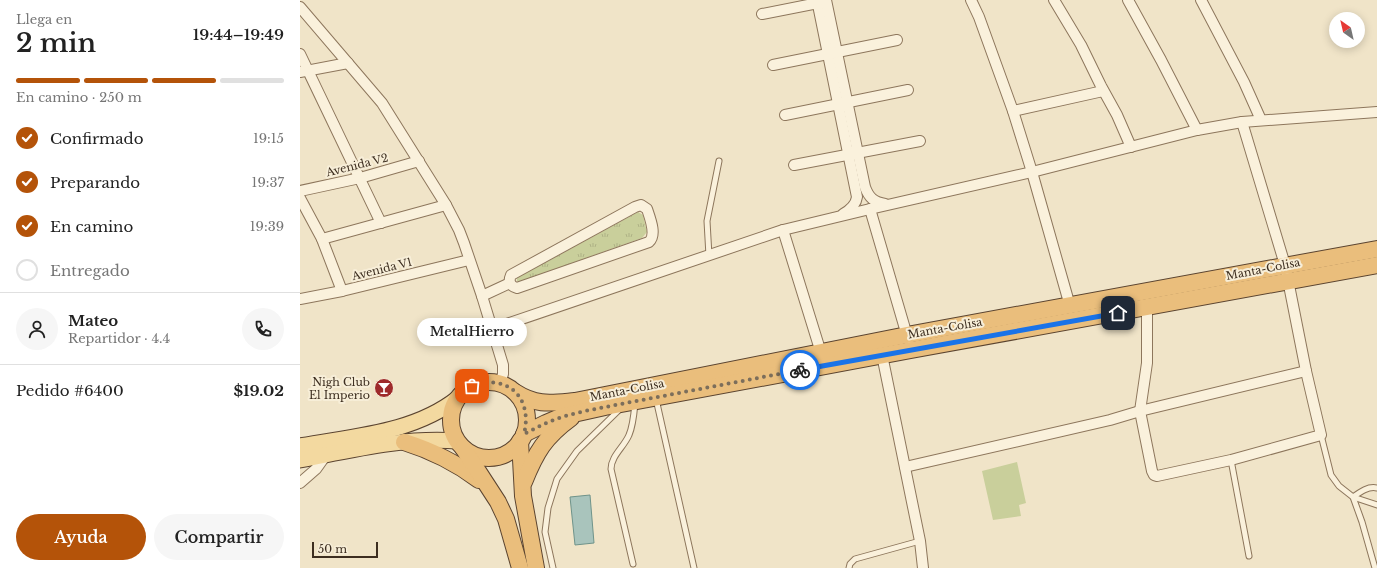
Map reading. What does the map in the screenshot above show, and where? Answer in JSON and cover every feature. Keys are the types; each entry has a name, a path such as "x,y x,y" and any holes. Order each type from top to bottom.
{"highway":[{"name":"Manta-Colisa","path":"515,392 526,399 536,402 551,403 823,359 909,342 1070,306 1284,265 1377,249"},
{"name":"Manta-Colisa","path":"522,438 546,423 578,413 655,398 823,359 882,355 909,342 1148,308 1377,265"},
{"path":"1182,284 1185,301"},
{"path":"459,444 470,453 481,457 492,458 513,450 522,438 527,423 526,412 522,401 515,392 500,383 490,382 477,384 464,391 458,398 453,408 451,419 452,431 459,444 487,486 506,519 520,568"},
{"path":"522,487 541,447 556,430 578,413"},
{"path":"522,438 522,487 536,568"},
{"path":"404,442 437,453 487,486"}],"main road":[{"path":"300,446 370,434 404,426 439,412 458,398"},
{"path":"300,460 404,442 430,440 459,444"}],"street":[{"path":"971,0 979,17 1013,111 1070,306"},
{"path":"1054,0 1081,45 1117,115 1131,147"},
{"path":"1128,0 1197,130"},
{"path":"762,14 822,1 860,186 853,207 842,216"},
{"path":"1204,1 1261,120"},
{"path":"300,7 382,103 446,205 459,230 482,296 503,365 503,374 500,383"},
{"path":"774,65 897,40"},
{"path":"300,54 304,71 382,223"},
{"path":"304,71 348,63"},
{"path":"785,115 908,90"},
{"path":"1013,111 1104,91"},
{"path":"492,329 783,230 888,204 1032,172 1197,130 1261,120 1377,112"},
{"path":"1148,308 1147,363 1140,411 1154,475 1157,476 1231,460 1321,435 1284,265 1242,122"},
{"path":"794,165 920,141"},
{"name":"Avenida V2","path":"300,191 360,178 419,160"},
{"path":"860,186 873,201 888,204"},
{"path":"300,198 322,239 342,291"},
{"path":"322,239 446,205"},
{"path":"640,205 647,209 653,234 652,239 649,242 518,288 512,287 510,283 509,279 511,275 634,207 640,205"},
{"path":"870,209 909,342"},
{"path":"783,230 823,359"},
{"name":"Avenida V1","path":"300,299 342,291 469,260"},
{"path":"482,296 510,283"},
{"path":"882,355 920,541 924,568"},
{"path":"905,467 1110,420 1140,411 1306,371"},
{"path":"300,483 316,469 326,455"}],"lane":[{"path":"709,256 707,221 719,161"},
{"path":"655,398 694,568"},
{"path":"631,402 631,429 623,447 611,463 611,469 633,564"},
{"path":"553,568 545,532 548,508 557,479 577,451 631,402"},
{"path":"1321,435 1331,475 1339,486 1353,497 1377,505"},
{"path":"1231,460 1249,556"},
{"path":"1353,497 1362,491 1373,487 1377,488"},
{"path":"1353,497 1375,568"},
{"path":"849,568 850,564 855,559 920,541"}],"green space":[{"path":"638,212 643,215 647,232 642,238 519,282 517,281 517,278"},
{"path":"1017,462 1026,503 1019,505 1021,516 993,520 982,471"}],"water":[{"path":"590,495 594,543 575,545 570,497"}],"way so far":[{"path":"472,386 490,382 500,383 515,392 522,401 526,412 527,423 524,434 546,423 578,413 800,370"}],"place":[{"name":"MetalHierro","path":"472,386"},
{"name":"Nigh Club El Imperio","path":"384,388"}],"route":[{"path":"800,370 1118,313"}]}
